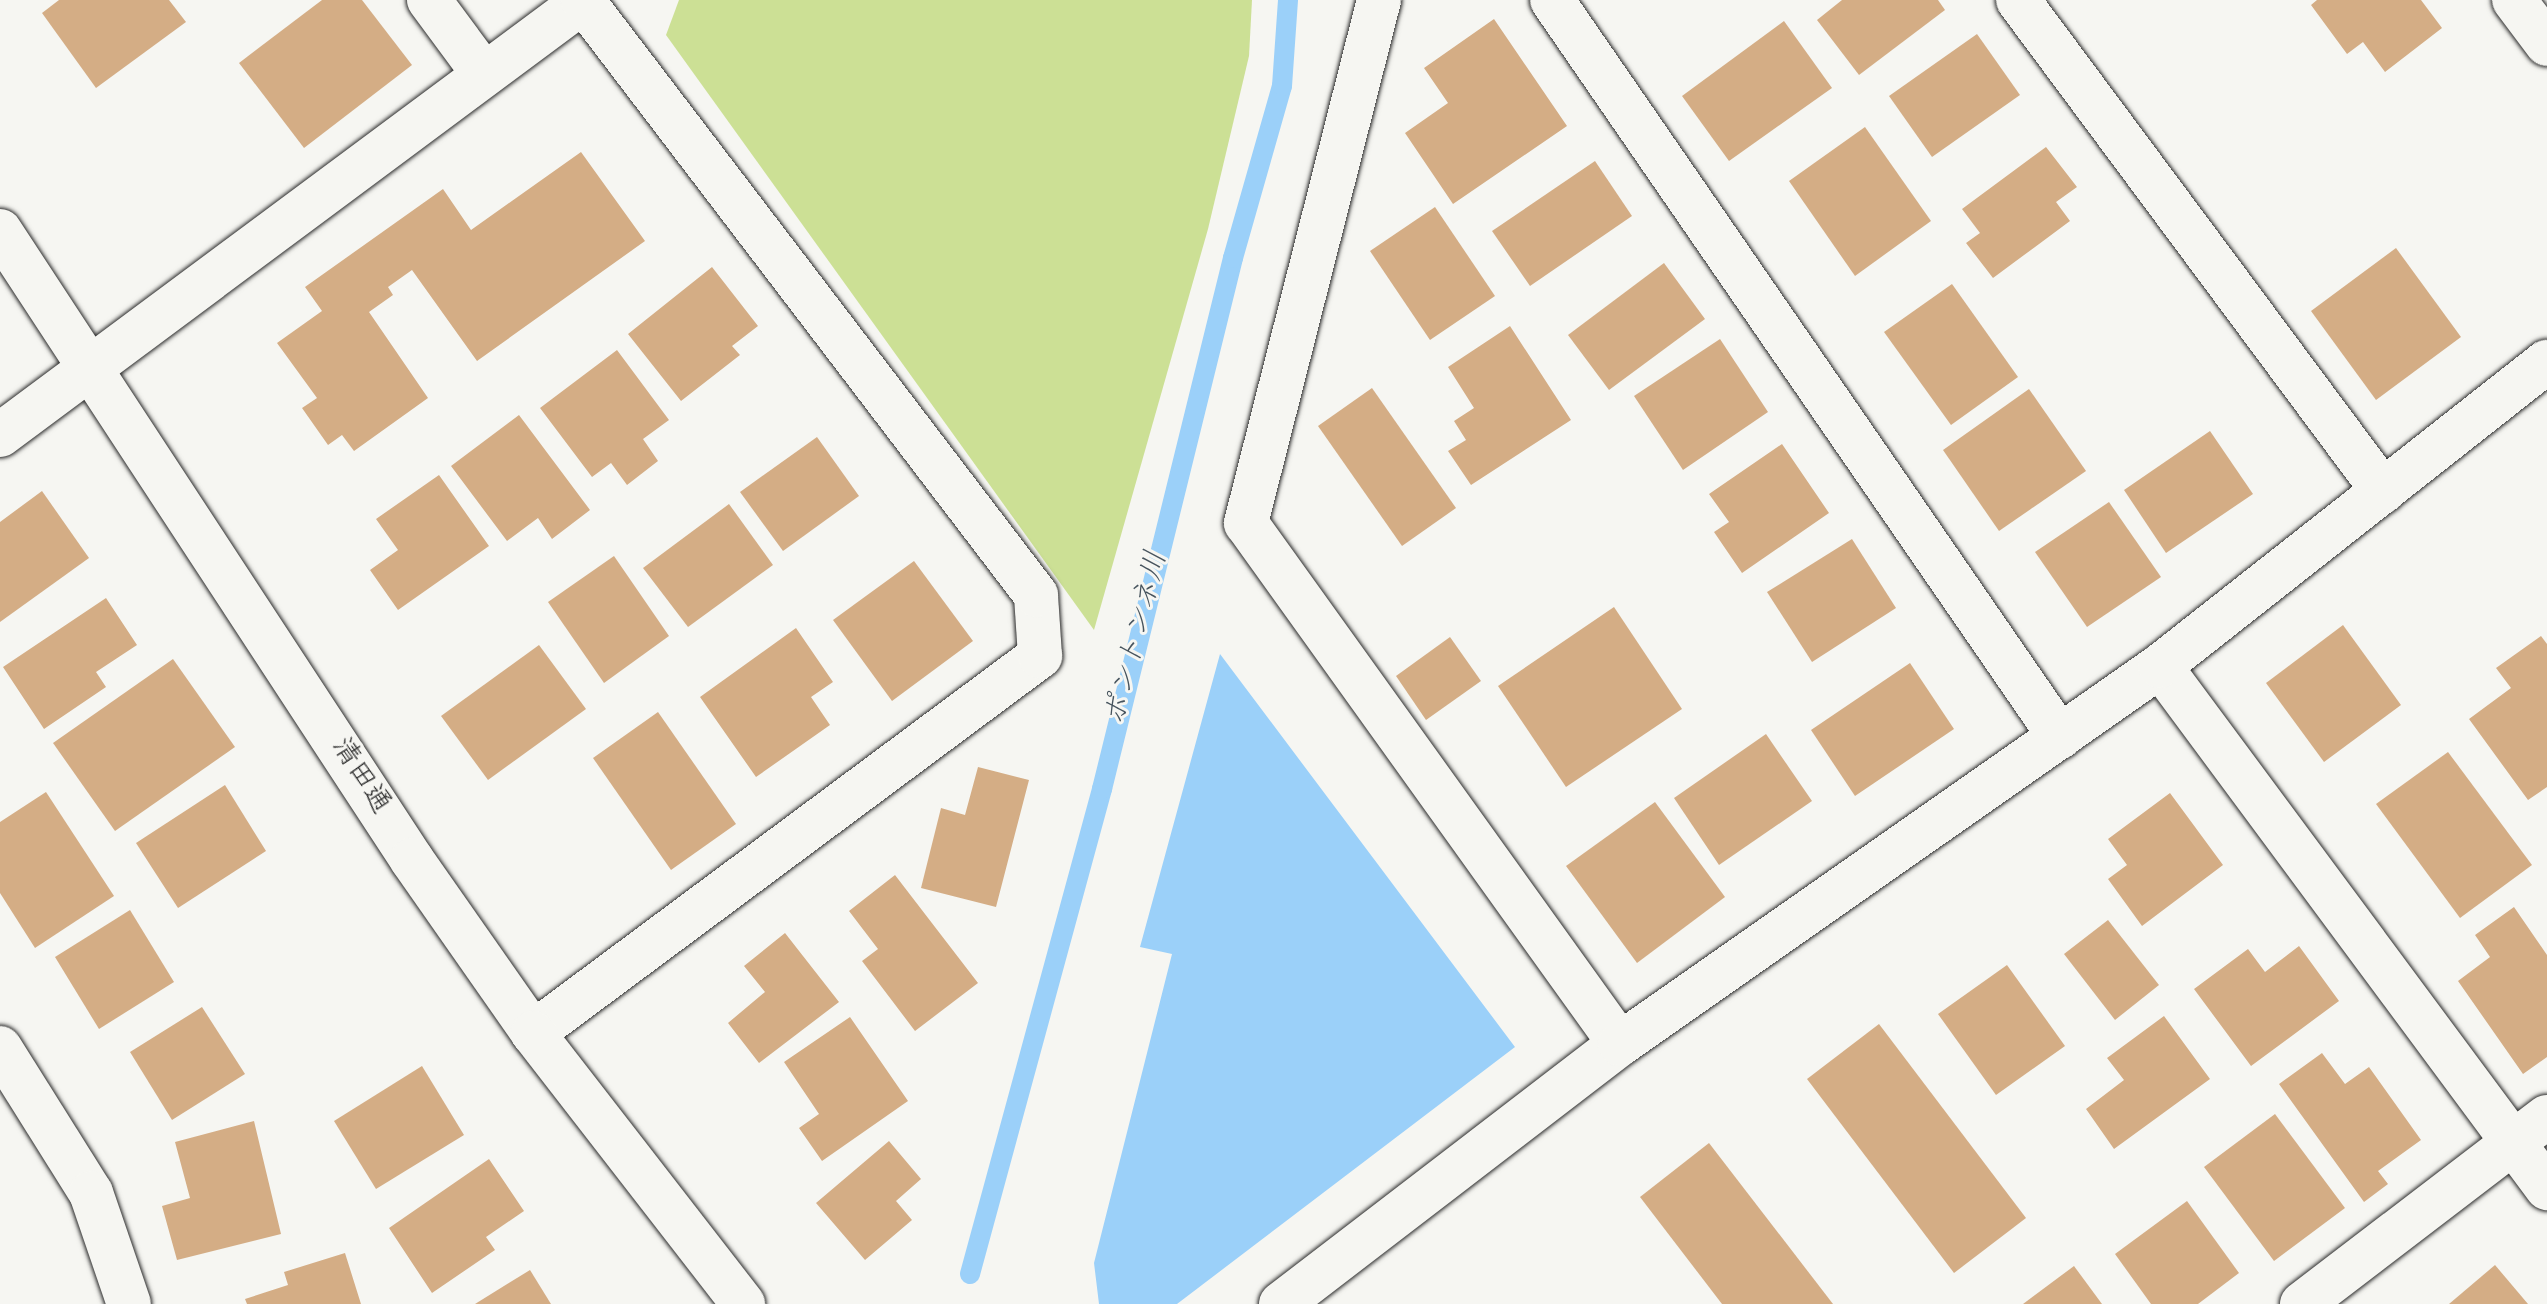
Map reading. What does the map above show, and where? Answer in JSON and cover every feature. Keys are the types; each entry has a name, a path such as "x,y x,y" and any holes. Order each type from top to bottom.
{"street":[{"path":"429,0 483,73"},
{"path":"1379,0 1246,523 1620,1044"},
{"path":"1552,0 2060,737"},
{"path":"2018,0 2383,491"},
{"path":"2514,0 2547,44"},
{"path":"0,435 483,73 584,1 1036,595 1040,656 533,1033"},
{"name":"清田通","path":"0,231 93,368 412,860 533,1033 743,1304"},
{"path":"1281,1304 1620,1044 2160,666 2547,362"},
{"path":"2160,666 2547,1188"},
{"path":"4,1061 91,1193 129,1304"},
{"path":"2302,1304 2511,1141 2547,1117"}],"green space":[{"path":"679,0 1252,0 1249,56 1208,229 1094,630 666,35"}],"water":[{"path":"1220,654 1515,1047 1177,1304 1099,1304 1094,1263 1172,954 1140,947"}],"building":[{"path":"59,0 169,0 186,22 96,88 42,13"},
{"path":"322,0 362,0 412,65 304,148 239,63"},
{"path":"1842,0 1938,0 1945,10 1859,75 1817,20"},
{"path":"2317,0 2421,0 2442,28 2385,72 2363,42 2347,54 2311,5"},
{"path":"1494,19 1567,126 1453,204 1405,133 1448,103 1424,68"},
{"path":"1784,21 1832,88 1729,161 1682,96"},
{"path":"1977,34 2020,95 1932,157 1889,96"},
{"path":"1865,127 1931,221 1855,276 1789,181"},
{"path":"2046,147 2077,187 2056,202 2070,221 1993,278 1966,243 1980,233 1962,209"},
{"path":"581,152 645,241 477,361 412,270 388,287 393,295 369,312 428,398 354,451 342,435 328,445 302,408 317,398 277,343 322,311 305,287 443,189 471,230"},
{"path":"1595,161 1632,216 1530,286 1492,231"},
{"path":"1435,207 1495,296 1430,340 1370,251"},
{"path":"2396,248 2461,337 2376,400 2311,311"},
{"path":"1664,263 1705,319 1609,390 1568,335"},
{"path":"712,267 758,326 732,346 740,355 681,401 628,334"},
{"path":"1952,284 2018,377 1951,425 1884,332"},
{"path":"1510,326 1571,420 1471,485 1448,451 1466,440 1454,421 1474,408 1448,367"},
{"path":"1720,339 1768,412 1683,470 1634,396"},
{"path":"617,350 669,420 643,439 658,461 627,485 611,463 592,477 540,408"},
{"path":"1372,388 1456,508 1402,546 1318,426"},
{"path":"2029,389 2086,471 1999,531 1943,450"},
{"path":"519,415 590,510 552,539 538,518 507,541 451,466"},
{"path":"2210,431 2253,494 2166,553 2124,490"},
{"path":"817,437 859,496 783,551 740,492"},
{"path":"1782,444 1829,513 1742,573 1714,532 1729,522 1709,494"},
{"path":"439,475 489,546 398,610 370,570 398,550 376,519"},
{"path":"42,491 89,558 0,622 0,522"},
{"path":"2109,502 2161,577 2087,627 2035,552"},
{"path":"729,504 773,565 688,627 643,568"},
{"path":"1852,539 1896,608 1812,662 1767,592"},
{"path":"614,556 669,636 604,683 548,602"},
{"path":"914,561 973,641 892,701 833,620"},
{"path":"106,598 137,645 96,672 106,687 44,729 3,667"},
{"path":"1614,607 1682,709 1566,787 1498,686"},
{"path":"2343,625 2401,705 2324,762 2266,683"},
{"path":"796,628 833,682 811,697 830,725 756,777 700,697"},
{"path":"2541,636 2547,644 2547,787 2528,800 2469,719 2511,688 2496,668"},
{"path":"1450,637 1481,681 1426,720 1396,676"},
{"path":"539,645 586,709 488,780 441,716"},
{"path":"173,659 235,747 115,831 53,743"},
{"path":"1910,663 1954,729 1855,796 1811,730"},
{"path":"658,712 736,824 671,870 593,758"},
{"path":"1766,734 1812,801 1719,865 1674,798"},
{"path":"2448,752 2532,865 2460,918 2376,804"},
{"path":"978,767 1029,780 996,907 921,888 941,808 965,815"},
{"path":"225,785 266,851 178,908 136,843"},
{"path":"46,792 114,896 35,948 0,893 0,822"},
{"path":"2170,793 2223,865 2142,926 2108,879 2127,865 2108,839"},
{"path":"1655,802 1725,897 1637,963 1566,866"},
{"path":"895,875 978,983 915,1031 862,961 878,949 849,911"},
{"path":"2514,907 2547,955 2547,1057 2523,1074 2458,981 2490,957 2475,935"},
{"path":"130,910 174,982 99,1029 55,957"},
{"path":"2108,920 2159,985 2115,1020 2064,954"},
{"path":"785,933 839,1002 759,1063 728,1023 765,992 744,966"},
{"path":"2299,946 2339,1001 2251,1066 2194,989 2248,949 2265,972"},
{"path":"2007,965 2065,1046 1996,1095 1938,1014"},
{"path":"202,1007 245,1074 172,1120 130,1052"},
{"path":"2164,1016 2210,1079 2114,1149 2086,1109 2124,1080 2107,1058"},
{"path":"850,1017 908,1101 822,1161 799,1128 819,1114 784,1062"},
{"path":"1879,1024 2026,1218 1954,1273 1807,1079"},
{"path":"2322,1053 2345,1084 2369,1067 2421,1140 2378,1171 2388,1184 2364,1202 2279,1084"},
{"path":"422,1066 464,1135 376,1189 334,1121"},
{"path":"2275,1114 2345,1208 2274,1261 2204,1167"},
{"path":"254,1121 281,1234 177,1260 162,1206 190,1198 175,1142"},
{"path":"889,1141 921,1179 896,1201 912,1220 865,1260 816,1203"},
{"path":"1709,1143 1833,1304 1722,1304 1640,1197"},
{"path":"489,1159 524,1211 486,1237 495,1250 432,1293 389,1228"},
{"path":"2187,1201 2239,1273 2198,1304 2151,1304 2115,1254"},
{"path":"345,1253 361,1304 247,1304 245,1299 288,1285 284,1272"},
{"path":"2495,1265 2528,1304 2449,1304"},
{"path":"2074,1266 2102,1304 2023,1304"},
{"path":"530,1270 551,1304 475,1304"}],"waterway":[{"name":"ポントンネ川","path":"970,1274 1102,789 1233,258 1282,86 1288,0"}]}
